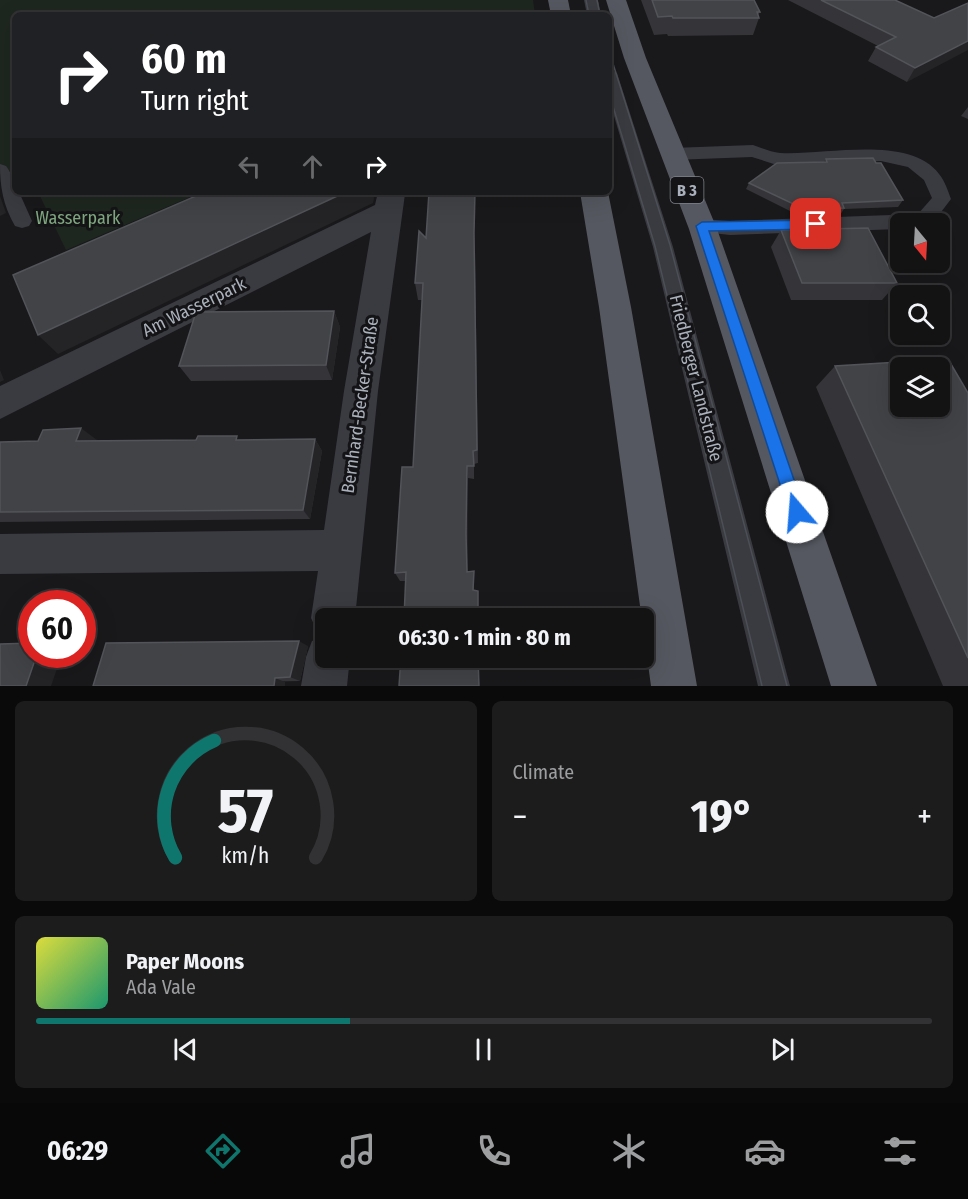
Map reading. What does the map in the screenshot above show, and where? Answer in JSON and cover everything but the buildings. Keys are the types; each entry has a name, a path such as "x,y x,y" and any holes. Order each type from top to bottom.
{"main road":[{"name":"B 3","path":"616,0 629,45 702,226 854,686"},
{"path":"595,195 615,307 674,686"}],"street":[{"name":"Am Wasserpark","path":"0,403 390,201"},
{"name":"Bernhard-Becker-Straße","path":"334,608 361,391 390,201"},
{"path":"0,554 341,550"},
{"path":"324,686 326,668"}],"lane":[{"name":"Friedberger Landstraße","path":"612,84 663,247 774,686"},
{"path":"672,154 753,151 777,159 881,155 914,163 932,177 942,199 923,220 741,227 702,226"},
{"path":"0,170 22,221"}],"green space":[{"name":"Wasserpark","path":"0,0 533,0 535,12 12,12 12,170 0,174"},
{"name":"Wasserpark","path":"39,195 195,195 66,250"}],"tram line":[{"path":"586,0 588,12"},
{"path":"597,0 599,12"},
{"path":"612,61 670,245 787,686"},
{"path":"612,103 655,246 762,686"}],"route":[{"path":"797,512 702,226 730,228 816,224"}]}
